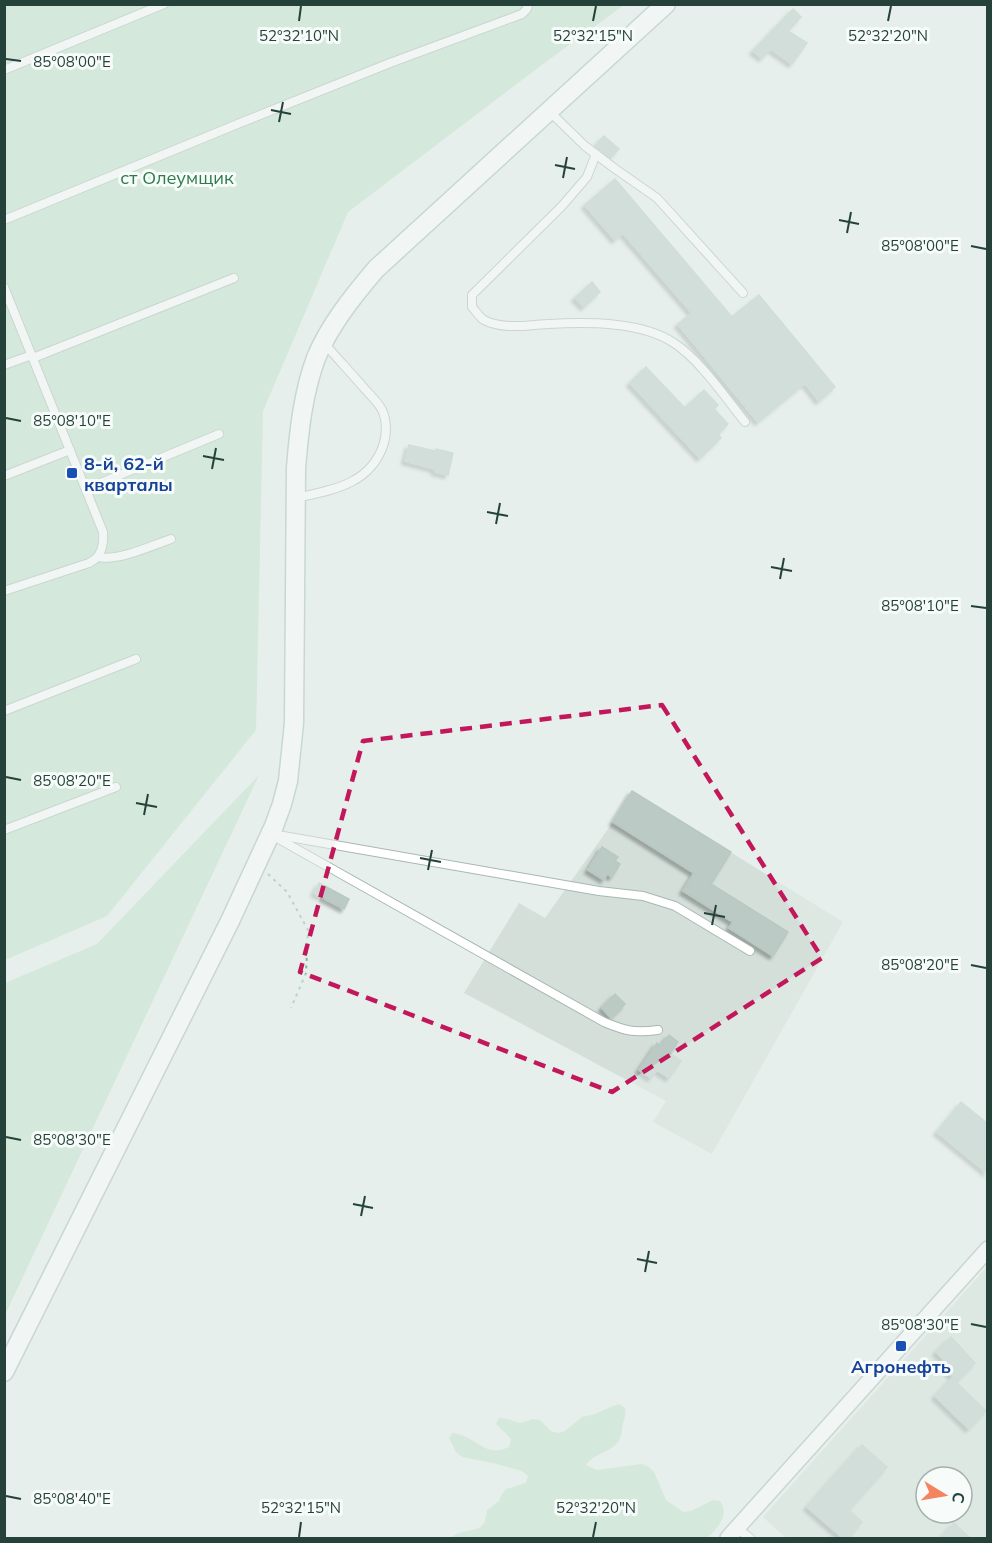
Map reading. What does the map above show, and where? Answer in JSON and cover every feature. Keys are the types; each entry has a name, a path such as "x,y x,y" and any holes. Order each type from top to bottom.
{"street":[{"path":"4,1372 230,921 282,804 292,753 295,695 296,468 304,400 317,357 343,311 376,270 666,4"},
{"path":"733,1534 987,1249"}],"lane":[{"path":"4,70 164,4"},
{"path":"4,220 390,63 522,14 528,4"},
{"path":"549,111 585,147 657,198 743,293"},
{"path":"596,154 587,177 562,206 472,295 472,307 483,320 498,325 617,325 658,334 674,342 693,358 745,422"},
{"path":"4,365 33,356 234,278"},
{"path":"4,287 103,532 104,543 98,557 89,563 4,591"},
{"path":"295,499 357,480 370,468 385,442 385,422 381,407 324,343"},
{"path":"86,489 219,434"},
{"path":"4,476 70,450"},
{"path":"98,557 118,557 171,539"},
{"path":"4,711 136,659"},
{"path":"4,830 116,786"},
{"path":"270,834 599,891 643,896 675,906 750,951"},
{"path":"270,834 604,1022 625,1031 658,1030"},
{"path":"733,1534 750,1539"}],"path":[{"path":"257,864 287,892 308,930 306,973 291,1008"}],"highlighted area":[{"path":"662,705 822,958 612,1092 300,972 363,741"}],"shaded area":[{"path":"632,791 843,922 712,1154 653,1122 666,1101 464,993 519,903 545,918 613,822"},
{"path":"987,1267 987,1538 786,1538 763,1517"}],"green space":[{"name":"ст Олеумщик","path":"5,5 624,5 348,212 263,411 256,730 107,916 5,960"},
{"path":"259,775 5,1315 5,983 97,944"},
{"path":"619,1404 625,1408 620,1438 613,1447 594,1457 586,1465 597,1470 641,1464 649,1467 654,1472 666,1500 683,1512 691,1511 713,1500 720,1501 724,1511 723,1516 719,1525 707,1538 451,1538 483,1525 487,1510 499,1501 506,1489 526,1483 528,1476 522,1471 462,1457 456,1452 449,1438 453,1433 468,1438 487,1449 501,1450 509,1447 511,1440 496,1424 499,1418 520,1423 533,1419 540,1420 551,1431 558,1433 565,1431 582,1417"}],"building":[{"path":"793,9 801,17 788,31 807,43 792,64 771,49 762,58 753,51"},
{"path":"604,136 619,149 610,158 595,146"},
{"path":"615,179 732,317 759,295 835,387 819,401 805,383 758,422 678,324 692,313 623,233 615,240 585,205"},
{"path":"592,282 600,292 584,307 575,298"},
{"path":"646,367 685,408 704,390 718,405 714,409 728,424 718,434 721,438 700,458 630,383"},
{"path":"409,445 453,453 448,475 405,461"},
{"path":"632,791 731,852 711,884 788,932 773,956 729,928 733,922 683,891 694,873 613,822"},
{"path":"602,847 618,857 615,861 620,864 612,877 607,874 604,880 588,870"},
{"path":"319,883 349,899 344,909 314,893"},
{"path":"615,994 625,1004 611,1018 602,1008"},
{"path":"669,1035 678,1042 670,1053 681,1061 669,1078 657,1070 651,1078 639,1070 657,1043 661,1046"},
{"path":"961,1102 987,1123 987,1173 937,1132"},
{"path":"951,1337 975,1363 957,1381 941,1364 944,1360 936,1352"},
{"path":"952,1378 986,1411 969,1429 935,1396"},
{"path":"862,1445 887,1467 849,1510 862,1522 848,1539 844,1539 807,1507"},
{"path":"952,1525 956,1525 971,1539 940,1539"}],"place":[{"name":"8-й, 62-й кварталы","path":"72,473"},
{"name":"Агронефть","path":"901,1346"}]}
